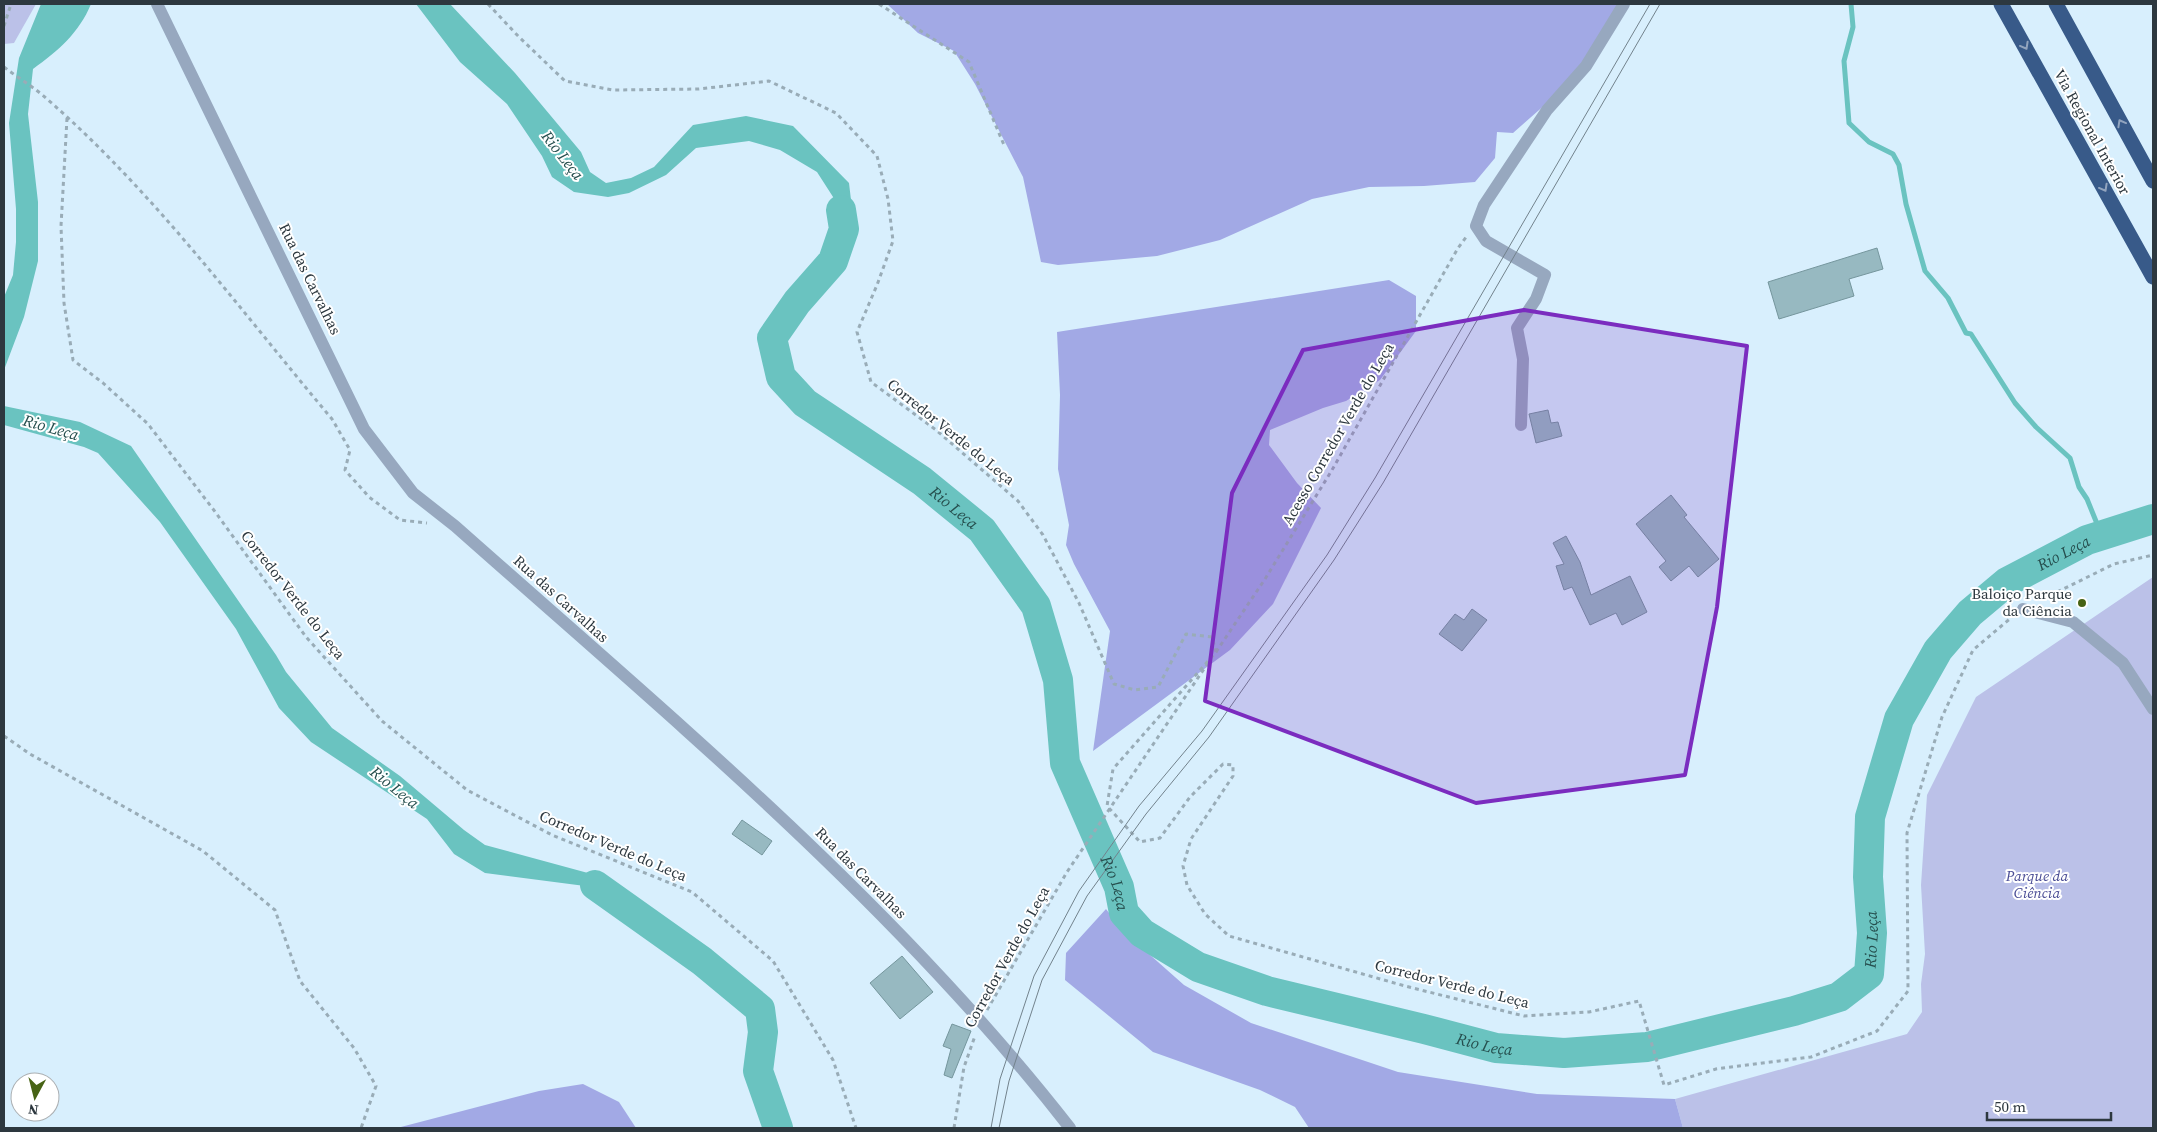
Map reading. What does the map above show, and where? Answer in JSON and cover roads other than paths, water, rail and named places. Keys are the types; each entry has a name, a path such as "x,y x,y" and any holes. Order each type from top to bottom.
{"highway":[{"name":"Via Regional Interior","path":"2001,4 2153,277"},
{"name":"Via Regional Interior","path":"2056,4 2153,181"}],"street":[{"name":"Rua das Carvalhas","path":"157,4 364,429 413,493 454,526 772,808 843,876 993,1033 1070,1128"},
{"path":"1521,425 1523,359 1518,328 1536,300 1545,275 1486,241 1476,226 1484,206 1547,110 1586,66 1624,4"},
{"path":"2023,609 2074,622 2122,663 2153,709"}],"water":[{"path":"41,4 91,4 80,24 67,41 33,69 28,114 38,202 38,261 24,317 4,370 4,297 13,275 16,242 16,209 9,123 19,58"},
{"path":"416,4 450,4 515,73 581,152 590,172 606,183 631,178 654,167 693,125 746,116 793,126 849,183 853,217 841,252 834,247 835,200 817,172 780,150 749,141 696,148 666,175 629,193 608,197 574,192 552,177 542,156 507,104 460,62"},
{"path":"4,406 80,422 131,446 286,672 332,728 400,776 464,830 485,845 610,879 638,901 621,911 585,886 485,873 454,854 427,819 311,742 279,708 236,629 160,522 98,453 84,447 4,425"}],"waterway":[{"path":"1851,4 1853,27 1844,61 1849,123 1869,142 1893,154 1899,165 1906,204 1925,271 1948,298 1966,333 1971,334 2015,403 2036,427 2070,458 2079,487 2087,499 2102,536"},
{"name":"Rio Leça","path":"841,210 844,229 833,261 797,302 772,338 781,377 805,403 922,481 982,530 1036,606 1058,680 1065,763 1119,887 1124,913 1142,933 1198,967 1267,991 1496,1048 1564,1053 1647,1047 1794,1011 1839,997 1869,974 1872,933 1868,877 1870,817 1899,719 1938,650 1970,613 2007,582 2087,540 2153,519"},
{"name":"Rio Leça","path":"595,885 702,961 760,1009 763,1032 758,1071 778,1128"}],"tram line":[{"path":"991,1128 1000,1079 1034,976 1079,891 1139,806 1202,731 1327,555 1375,478 1650,4"},
{"path":"999,1128 1009,1081 1042,980 1087,896 1146,814 1209,737 1334,560 1383,483 1660,4"}],"place":[{"name":"Baloiço Parque da Ciência","path":"2082,603"}],"park label":[{"name":"Parque da Ciência","path":"2037,884"}]}
